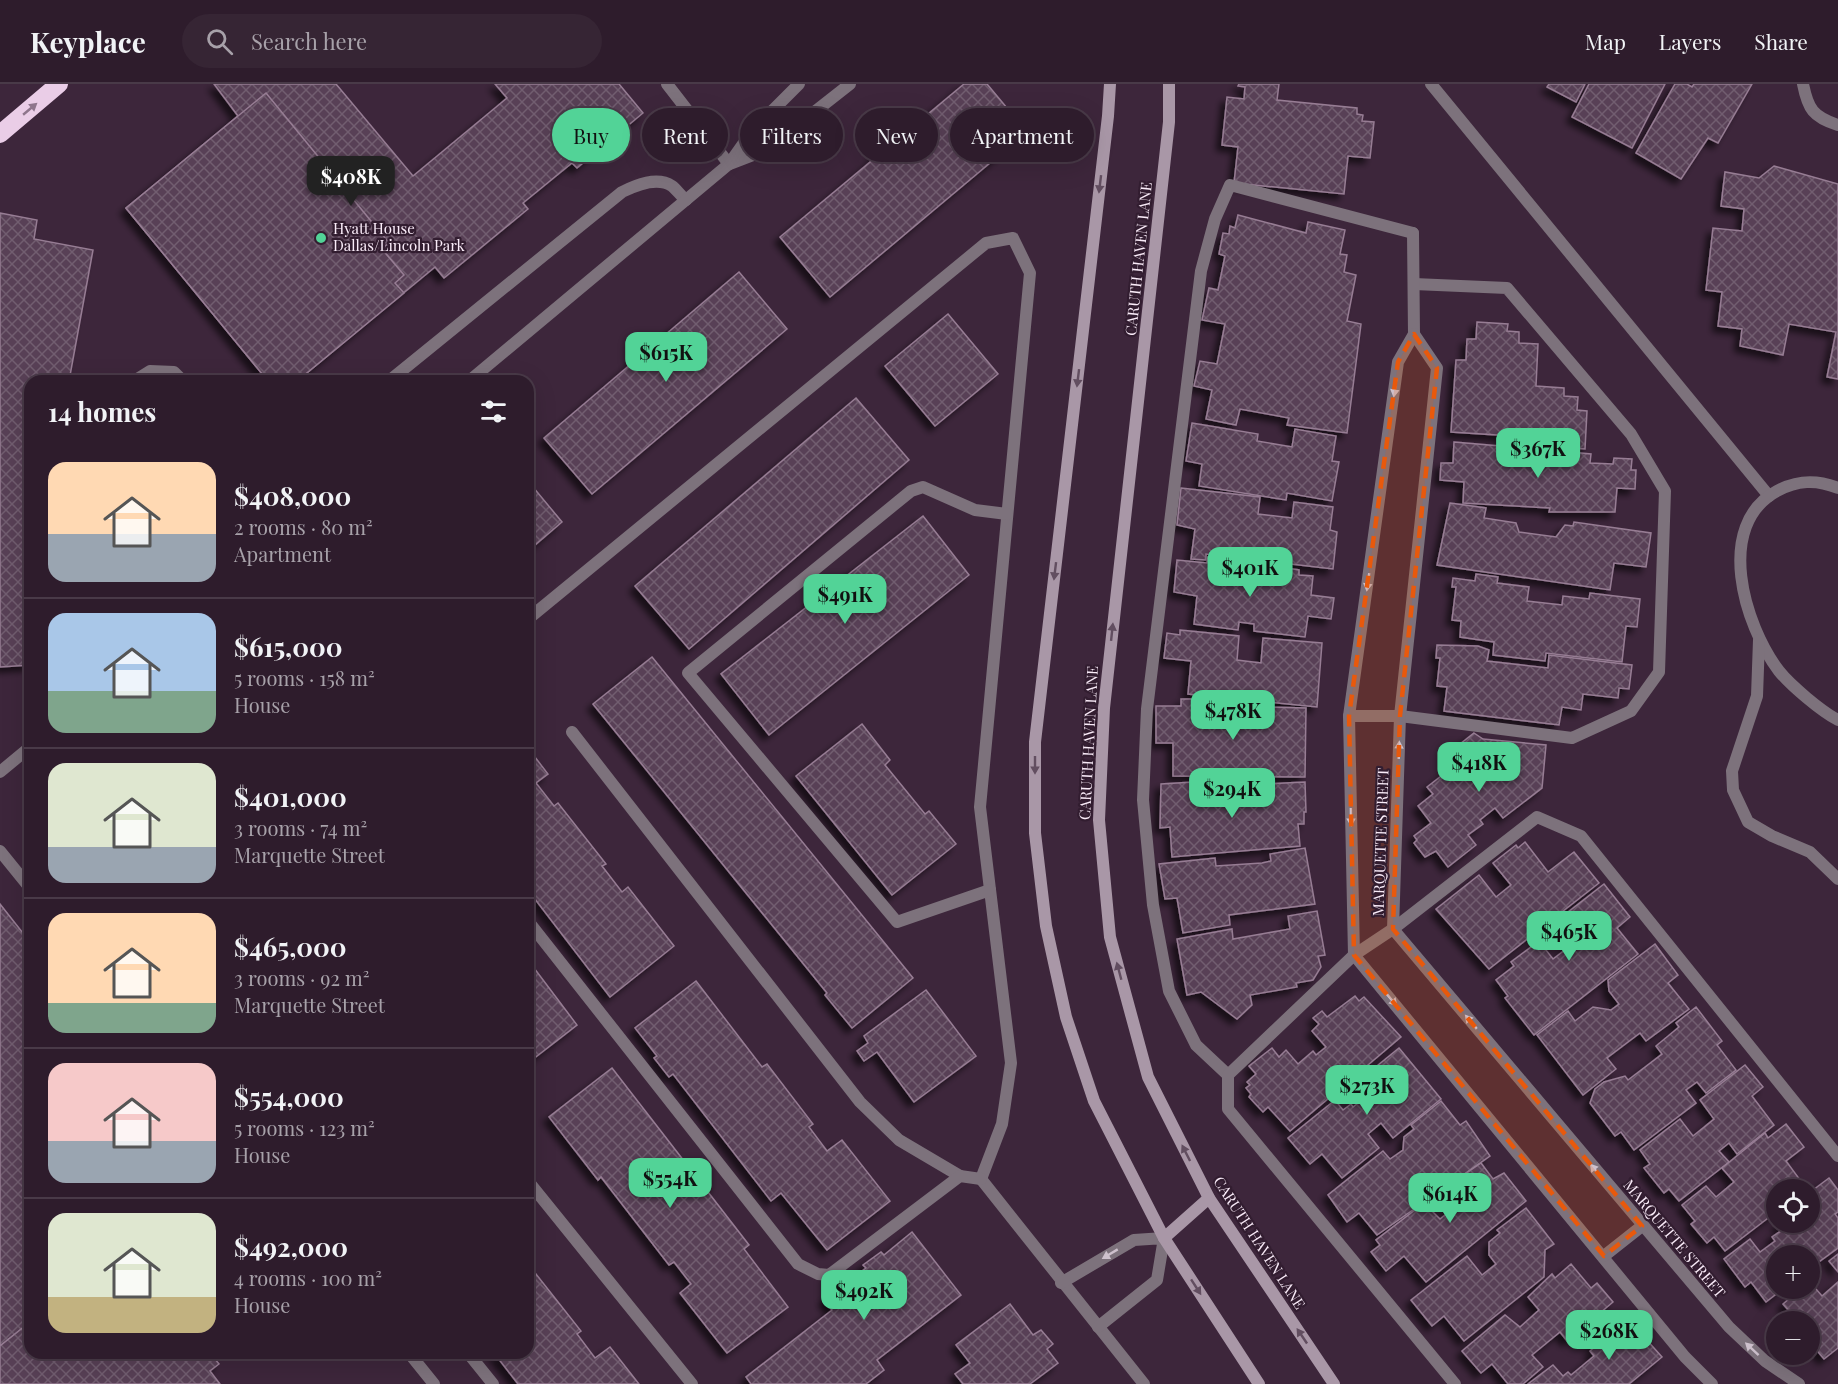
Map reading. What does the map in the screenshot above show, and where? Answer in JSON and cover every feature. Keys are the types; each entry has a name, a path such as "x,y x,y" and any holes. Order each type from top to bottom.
{"highway":[{"path":"0,134 59,84"}],"main road":[{"path":"1110,84 1035,742 1035,833 1046,926 1066,1017 1094,1101 1164,1238 1259,1384"},
{"name":"CARUTH HAVEN LANE","path":"1169,84 1169,122 1104,708 1099,820 1110,937 1148,1077 1209,1198 1335,1384"},
{"path":"1164,1238 1209,1198"}],"street":[{"path":"667,84 729,164"},
{"path":"477,375 729,164 753,130 799,84"},
{"path":"729,164 766,150 850,84"},
{"path":"1431,84 1769,496"},
{"path":"1803,84 1807,105 1823,121 1838,125"},
{"path":"396,375 622,192 646,182 665,183 673,187 686,200"},
{"name":"MARQUETTE STREET","path":"1228,1075 1196,1045 1169,991 1153,905 1143,800 1147,709 1200,271 1215,219 1230,185 1413,233 1414,334 1398,362 1349,716 1354,955"},
{"path":"534,614 986,243 1013,238 1030,273 980,807 1011,1063 1002,1124 981,1179"},
{"path":"1349,716 1400,716 1572,738 1631,711 1659,672 1665,491 1631,434 1507,288 1414,284"},
{"name":"MARQUETTE STREET","path":"1414,334 1437,368 1400,716 1393,929 1729,1328 1765,1361 1799,1384"},
{"path":"144,375 150,371 174,372 177,375"},
{"path":"1838,488 1824,482 1792,483 1769,496 1749,517 1742,545 1741,579 1747,608 1759,639 1779,672 1824,713 1838,720"},
{"path":"990,890 897,922 688,673 911,491 923,487 975,510 1007,514"},
{"path":"1759,639 1757,696 1732,771 1733,790 1748,822 1772,836 1810,852 1838,879"},
{"path":"572,732 860,1102 899,1140 960,1176 981,1179 1061,1283 1144,1384"},
{"path":"0,772 24,752"},
{"path":"1455,1384 1228,1109 1228,1075 1354,955 1393,929 1538,817 1581,836 1838,1156"},
{"path":"0,851 24,881"},
{"path":"534,929 798,1264 818,1274 829,1275 960,1176"},
{"path":"1354,955 1685,1357 1712,1384"},
{"path":"534,1188 692,1384"},
{"path":"1604,1256 1642,1226"},
{"path":"1061,1283 1134,1240 1164,1238 1157,1280 1098,1327"},
{"path":"414,1359 434,1384"},
{"path":"473,1359 493,1384"}],"highlighted area":[{"path":"1414,334 1437,368 1400,716 1393,929 1642,1226 1604,1256 1354,955 1349,716 1398,362"}],"building":[{"name":"Hyatt House Dallas/Lincoln Park","path":"214,84 336,84 413,176 507,98 495,84 619,84 642,112 630,124 630,108 552,108 552,162 584,162 577,168 572,163 523,203 528,209 444,278 435,267 304,375 263,375 126,208 238,116"},
{"path":"964,84 987,84 1007,108 950,108 950,162 991,162 830,297 780,237 870,162 938,162 938,108 935,108"},
{"path":"1239,84 1279,84 1277,100 1357,108 1357,114 1363,115 1362,121 1374,122 1370,158 1348,156 1344,194 1234,183 1238,147 1222,145 1227,97 1244,99 1245,87 1238,86"},
{"path":"1549,84 1585,84 1576,102 1547,87"},
{"path":"1589,84 1665,84 1632,148 1572,117"},
{"path":"1675,84 1687,84 1692,87 1694,84 1752,84 1718,143 1708,138 1681,179 1636,153"},
{"path":"266,93 389,243 382,249 404,275 395,283 404,293 304,375 263,375 126,208"},
{"path":"1774,166 1838,184 1838,379 1827,377 1836,332 1789,324 1783,355 1740,346 1742,329 1718,326 1722,292 1706,290 1713,228 1742,231 1744,209 1721,206 1725,172 1759,178"},
{"path":"0,213 37,220 34,239 93,250 70,375 24,375 24,665 0,667"},
{"path":"1238,215 1306,233 1308,222 1345,230 1340,254 1347,255 1344,272 1356,275 1347,321 1361,324 1347,433 1287,425 1289,418 1240,409 1236,425 1206,419 1212,390 1194,386 1200,361 1217,364 1225,324 1202,320 1209,288 1218,290 1225,256 1219,254 1223,233 1229,234 1230,226 1235,228"},
{"path":"739,272 787,329 592,494 544,438"},
{"path":"948,314 998,374 935,426 885,366"},
{"path":"1477,322 1508,324 1507,331 1519,332 1519,343 1538,344 1536,386 1564,388 1564,396 1578,397 1577,410 1587,411 1585,449 1527,445 1528,437 1451,432 1456,360 1466,360 1467,339 1476,339"},
{"path":"856,398 909,460 689,649 635,586"},
{"path":"1192,423 1258,434 1257,441 1292,447 1295,429 1336,436 1332,461 1339,462 1332,501 1287,493 1286,500 1199,486 1202,464 1186,461"},
{"path":"1454,442 1512,447 1517,453 1517,462 1548,464 1549,450 1591,454 1590,463 1613,464 1614,458 1632,459 1631,470 1636,470 1635,489 1617,488 1615,512 1549,512 1550,508 1463,503 1464,482 1440,480 1441,463 1453,463"},
{"path":"534,488 562,522 534,546"},
{"path":"1181,488 1260,497 1258,514 1292,518 1294,502 1333,507 1330,530 1337,532 1333,569 1206,554 1206,560 1191,559 1195,529 1177,525"},
{"path":"1450,503 1486,508 1484,518 1516,523 1519,532 1556,537 1565,525 1573,526 1574,522 1651,533 1646,567 1614,563 1610,590 1437,565"},
{"path":"923,516 969,575 769,735 721,674"},
{"path":"1208,557 1243,561 1241,581 1253,582 1253,578 1260,579 1260,575 1272,577 1271,582 1277,582 1278,576 1286,576 1287,568 1299,570 1299,575 1313,576 1311,595 1334,598 1331,619 1308,616 1305,637 1254,631 1254,624 1239,622 1238,630 1194,624 1197,596 1174,592 1177,560 1207,563"},
{"path":"1476,574 1498,577 1497,583 1529,587 1527,601 1562,605 1563,596 1589,599 1590,593 1640,599 1637,627 1626,626 1622,662 1546,653 1545,661 1493,655 1494,642 1460,637 1461,621 1452,620 1456,587 1452,587 1453,578 1475,581"},
{"path":"1180,630 1239,636 1237,660 1261,663 1263,638 1322,643 1317,707 1188,694 1191,661 1164,658 1167,633 1180,635"},
{"path":"1437,645 1478,646 1489,650 1487,661 1548,668 1549,655 1632,665 1629,689 1619,688 1618,698 1583,694 1581,710 1562,707 1559,725 1444,711 1447,687 1437,686 1440,658 1436,658"},
{"path":"652,657 913,978 852,1028 825,995 827,993 593,704"},
{"path":"1181,699 1208,699 1208,707 1217,707 1217,720 1266,717 1266,707 1306,708 1305,777 1173,776 1173,743 1156,743 1156,706 1181,706"},
{"path":"862,724 890,760 885,765 925,814 929,811 956,844 892,895 796,776"},
{"path":"1474,733 1483,739 1546,745 1542,788 1503,818 1495,808 1480,820 1483,824 1468,835 1476,845 1448,867 1436,851 1425,857 1414,843 1417,840 1414,836 1431,823 1418,806 1433,794 1427,787 1445,773 1450,779 1468,764 1455,748"},
{"path":"534,756 548,774 536,783 554,806 558,803 606,864 602,866 622,892 628,887 674,946 610,997 534,898"},
{"path":"1194,782 1195,791 1212,790 1213,797 1263,792 1263,784 1305,782 1304,824 1298,824 1300,846 1172,857 1170,827 1160,828 1161,784"},
{"path":"1525,842 1548,872 1574,852 1599,883 1489,969 1436,909 1479,875 1496,897 1511,885 1493,863 1516,845 1518,848"},
{"path":"1305,848 1315,904 1229,915 1230,925 1183,933 1177,898 1165,899 1159,864 1215,858 1216,866 1262,863 1271,861 1270,854"},
{"path":"1604,884 1630,917 1617,928 1638,954 1534,1035 1505,998 1508,996 1496,980 1514,966 1511,962 1539,941 1553,959 1575,942 1558,920"},
{"path":"0,904 24,934 24,1327 0,1346"},
{"path":"1317,911 1325,955 1318,956 1321,967 1313,980 1296,983 1297,987 1250,995 1252,1005 1237,1019 1201,992 1187,995 1177,939 1232,929 1233,939 1290,929 1288,916"},
{"path":"1655,944 1678,975 1668,983 1689,1009 1646,1041 1640,1033 1607,1058 1616,1069 1583,1095 1537,1035 1568,1011 1575,1021 1593,1007 1611,1010 1619,1004 1609,991 1608,980"},
{"path":"534,968 577,1025 534,1058"},
{"path":"696,981 762,1067 767,1064 813,1124 809,1127 827,1151 842,1140 890,1201 827,1250 781,1193 771,1201 673,1074 669,1077 654,1058 657,1056 635,1028"},
{"path":"926,990 976,1056 914,1102 877,1052 864,1061 857,1051 868,1043 864,1036"},
{"path":"1355,996 1359,1001 1364,997 1401,1037 1290,1131 1268,1107 1263,1112 1249,1097 1251,1094 1246,1088 1250,1085 1247,1082 1256,1074 1249,1066 1272,1048 1279,1057 1286,1050 1298,1064 1313,1051 1316,1055 1326,1047 1312,1031 1319,1024 1313,1018 1322,1011 1327,1017"},
{"path":"1696,1007 1722,1041 1717,1045 1736,1070 1706,1093 1697,1082 1686,1090 1696,1103 1634,1150 1621,1132 1615,1136 1590,1103 1595,1089 1604,1082 1625,1076 1628,1080 1662,1054 1656,1046 1679,1027 1676,1023"},
{"path":"1399,1048 1441,1099 1393,1138 1381,1123 1368,1134 1379,1148 1342,1178 1322,1154 1310,1164 1288,1138 1335,1100 1343,1110 1351,1104 1353,1107 1372,1092 1361,1079"},
{"path":"1745,1065 1763,1087 1752,1096 1774,1125 1737,1154 1729,1143 1719,1151 1729,1162 1679,1201 1669,1189 1664,1193 1644,1168 1650,1164 1640,1150 1680,1119 1693,1136 1714,1119 1700,1100"},
{"path":"612,1068 749,1245 744,1249 788,1307 727,1353 680,1293 691,1284 674,1262 669,1265 601,1177 598,1180 549,1117"},
{"path":"1441,1101 1460,1125 1466,1121 1490,1156 1377,1235 1359,1213 1347,1222 1328,1195 1383,1151 1390,1159 1403,1150 1404,1137 1414,1129 1411,1125"},
{"path":"1786,1124 1804,1147 1786,1161 1799,1179 1766,1179 1766,1220 1725,1251 1714,1237 1707,1243 1691,1224 1695,1221 1682,1205 1706,1186 1716,1197 1734,1182 1722,1168 1765,1133 1768,1138"},
{"path":"1481,1163 1493,1179 1504,1173 1526,1201 1426,1282 1404,1256 1386,1271 1371,1252 1380,1245 1376,1240 1424,1203 1440,1219 1456,1206 1442,1190"},
{"path":"1829,1178 1838,1190 1838,1212 1835,1214 1838,1218 1838,1248 1820,1261 1820,1245 1770,1245 1775,1241 1772,1237 1778,1233 1820,1233 1820,1185"},
{"path":"1526,1208 1554,1244 1545,1250 1544,1277 1464,1341 1444,1316 1432,1326 1411,1300 1467,1256 1482,1275 1496,1264 1489,1255 1489,1242 1500,1233 1497,1230"},
{"path":"912,1232 961,1295 877,1360 884,1370 866,1384 751,1384 746,1377 832,1310 824,1300 866,1268 863,1265 881,1252 884,1255"},
{"path":"1750,1239 1760,1252 1766,1248 1766,1299 1770,1299 1766,1302 1751,1282 1745,1287 1724,1259"},
{"path":"1838,1254 1838,1272 1829,1261"},
{"path":"1571,1264 1591,1288 1597,1283 1613,1302 1567,1341 1560,1332 1532,1355 1543,1367 1523,1384 1508,1384 1492,1364 1481,1373 1462,1351 1505,1315 1520,1327 1539,1310 1528,1297 1552,1274 1555,1278"},
{"path":"534,1272 581,1331 577,1334 595,1358 610,1347 639,1384 518,1384 499,1359 534,1359"},
{"path":"1838,1282 1838,1348 1824,1359 1820,1354 1820,1311 1789,1311 1783,1304 1789,1299 1820,1299 1820,1294 1822,1296"},
{"path":"1010,1304 1033,1335 1041,1330 1053,1344 1047,1349 1058,1363 1030,1384 963,1384 955,1374 970,1363 956,1345"},
{"path":"1619,1318 1639,1343 1645,1338 1662,1357 1629,1384 1528,1384 1553,1365 1563,1376 1568,1372 1571,1375 1594,1356 1590,1351 1597,1345 1593,1340"},
{"path":"24,1327 24,1359 215,1359 219,1364 210,1371 220,1384 0,1384 0,1346"}],"place":[{"name":"Hyatt House Dallas/Lincoln Park","path":"321,238"}]}
